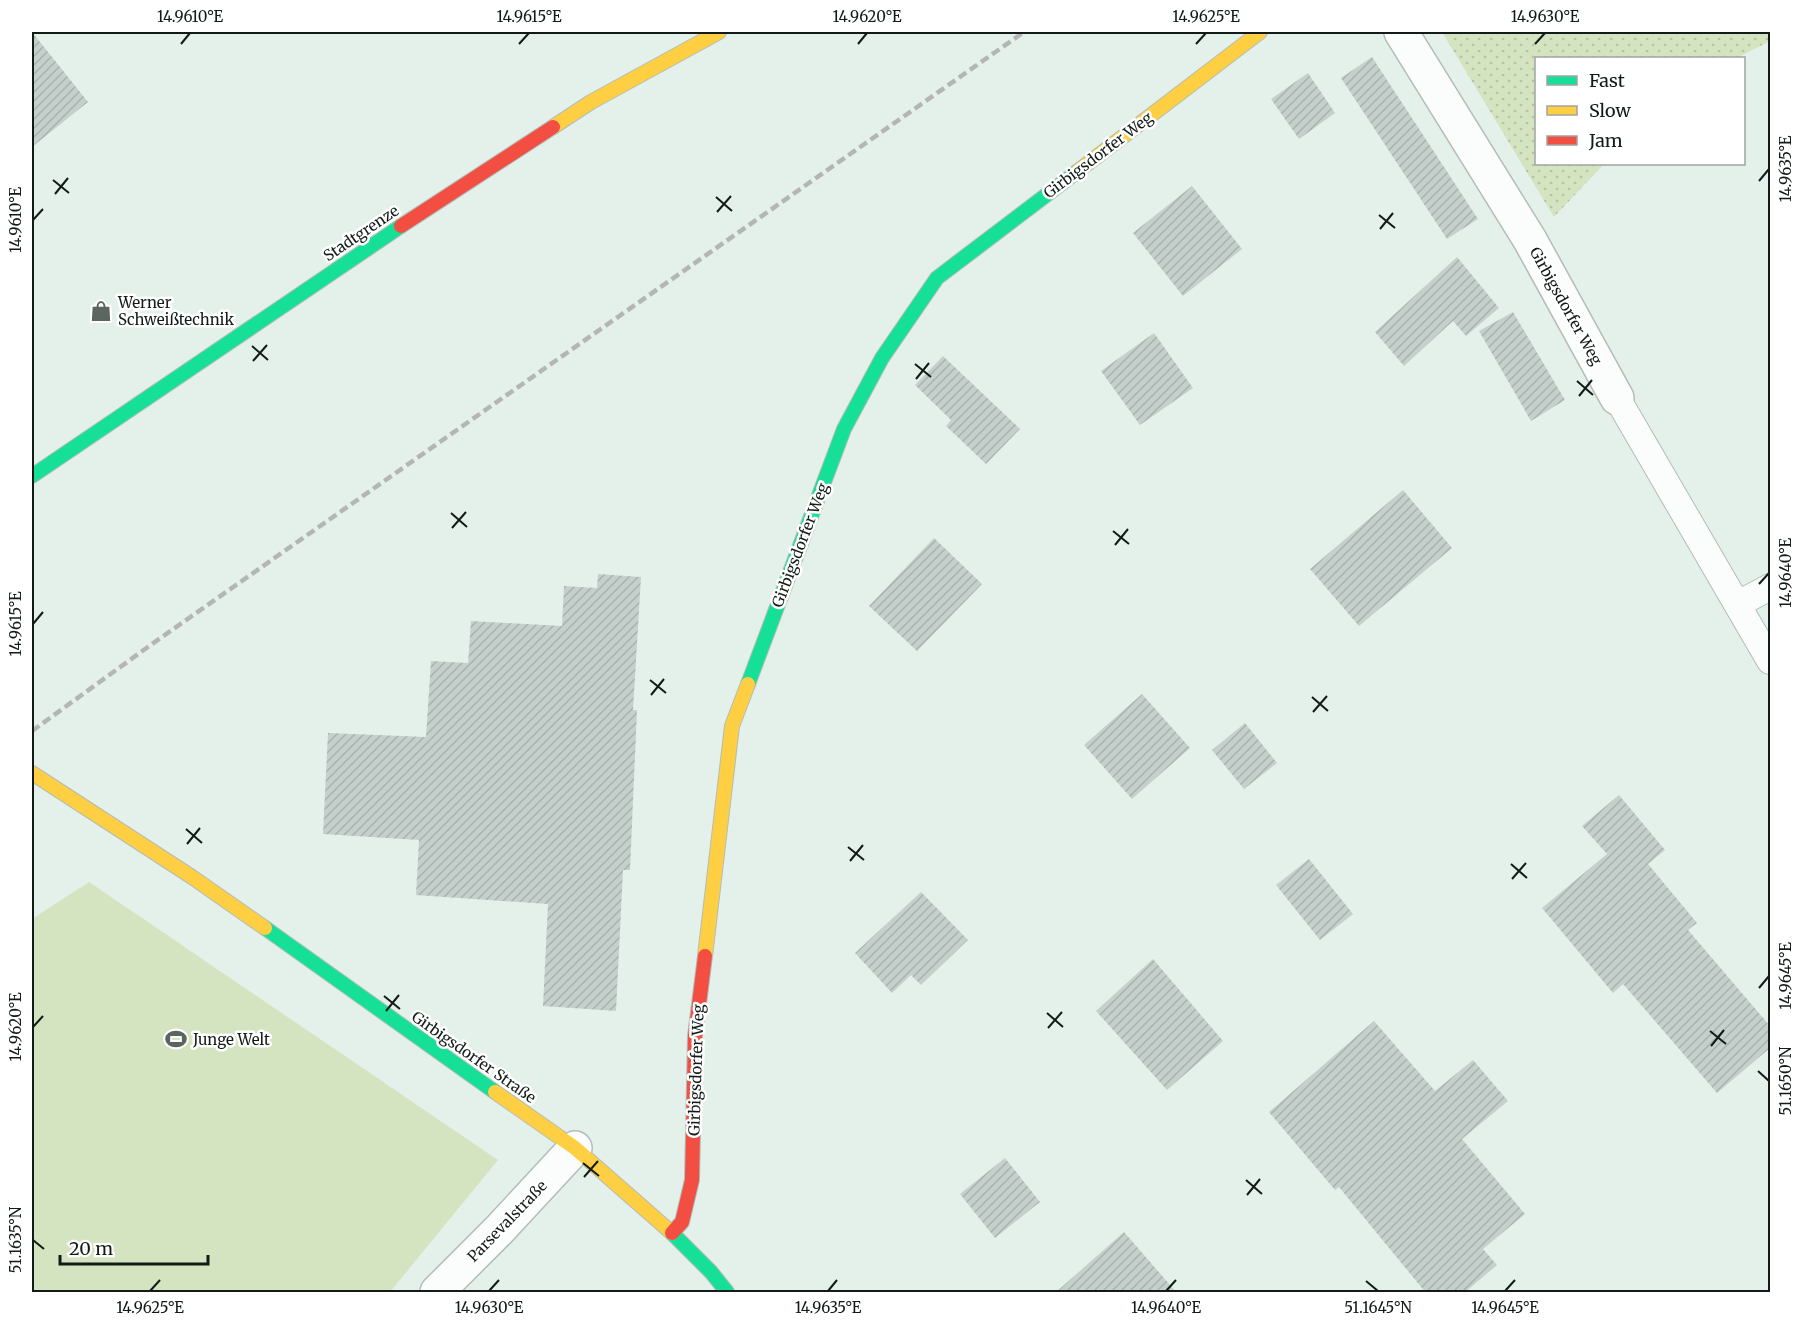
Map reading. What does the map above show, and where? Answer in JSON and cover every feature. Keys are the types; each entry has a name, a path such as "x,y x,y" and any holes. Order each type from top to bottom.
{"street":[{"name":"Stadtgrenze","path":"32,476 354,257 591,102 719,32"},
{"name":"Girbigsdorfer Weg","path":"672,1233 682,1222 692,1180 694,1036 732,726 844,429 882,358 937,278 1260,32"},
{"name":"Girbigsdorfer Weg","path":"1401,32 1530,240 1617,398"},
{"name":"Girbigsdorfer Straße","path":"32,773 192,877 574,1148 672,1233 711,1272 728,1293"},
{"name":"Parsevalstraße","path":"437,1293 574,1148"}],"lane":[{"path":"1617,398 1770,661"},
{"path":"1738,604 1770,587"}],"green space":[{"path":"1442,32 1770,32 1770,41 1739,57 1535,57 1535,165 1603,165 1554,217"},
{"name":"Junge Welt","path":"89,882 498,1160 390,1292 32,1292 32,919"}],"building":[{"path":"32,32 88,102 32,147"},
{"path":"1372,57 1478,219 1447,239 1341,78"},
{"path":"1308,73 1335,113 1299,139 1271,99"},
{"path":"1192,186 1242,249 1183,296 1133,233"},
{"path":"1457,257 1499,308 1466,336 1453,321 1404,366 1375,332"},
{"path":"1513,312 1565,400 1531,421 1479,331"},
{"path":"1154,333 1193,388 1140,425 1101,371"},
{"path":"943,356 1020,429 986,464 946,426 951,420 915,385"},
{"path":"1403,490 1452,548 1359,626 1310,569"},
{"path":"934,538 982,584 917,651 869,606"},
{"path":"598,574 641,577 633,710 637,710 630,870 623,870 616,1011 543,1006 548,904 416,895 419,840 323,834 328,733 426,737 431,661 468,663 471,621 562,626 564,586 597,588"},
{"path":"1142,694 1190,748 1132,799 1084,745"},
{"path":"1245,723 1277,763 1244,789 1212,750"},
{"path":"1619,795 1665,850 1648,864 1697,923 1688,930 1770,1026 1770,1048 1717,1093 1623,984 1613,993 1542,908 1607,854 1582,826"},
{"path":"1309,859 1353,914 1320,940 1276,885"},
{"path":"921,892 968,940 921,985 911,975 892,993 855,953"},
{"path":"1153,959 1223,1041 1167,1090 1096,1011"},
{"path":"1374,1021 1435,1091 1473,1060 1508,1101 1462,1139 1525,1214 1483,1249 1497,1265 1464,1293 1426,1293 1339,1187 1335,1190 1269,1112"},
{"path":"1005,1158 1040,1202 995,1238 960,1194"},
{"path":"1124,1232 1177,1293 1055,1293"}],"railway":[{"path":"32,731 152,644 1024,32"}],"traffic: fast":[{"path":"748,684 844,429 882,358 937,278 1078,171"},
{"path":"32,476 401,226"},
{"path":"265,928 495,1092"},
{"path":"672,1233 711,1272 727,1292"}],"traffic: slow":[{"path":"553,127 591,102 719,32"},
{"path":"1078,171 1260,32"},
{"path":"705,956 732,726 748,684"},
{"path":"32,773 192,877 265,928"},
{"path":"495,1092 575,1148 672,1233"}],"traffic: jam":[{"path":"401,226 553,127"},
{"path":"672,1233 682,1222 692,1180 695,1036 705,956"}],"place":[{"name":"Werner Schweißtechnik","path":"101,311"},
{"name":"Junge Welt","path":"176,1039"}]}
